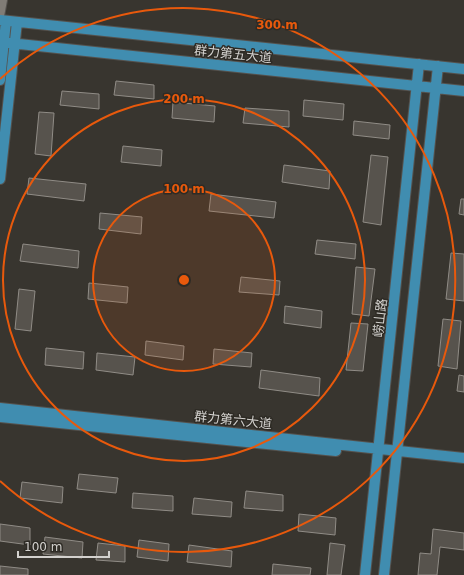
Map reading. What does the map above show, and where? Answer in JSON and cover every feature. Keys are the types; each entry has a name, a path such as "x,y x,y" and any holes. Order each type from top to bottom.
{"main road":[{"name":"群力第五大道","path":"2,19 17,22 464,69"},
{"path":"0,80 2,19"},
{"path":"0,179 17,22"},
{"name":"群力第五大道","path":"2,42 464,91"},
{"name":"崂山路","path":"365,575 419,64"},
{"path":"384,575 438,66"},
{"name":"群力第六大道","path":"0,408 396,454 464,465"},
{"name":"群力第六大道","path":"0,417 378,452"},
{"name":"群力第六大道","path":"396,454 464,458"}],"street":[{"path":"2,19 3,0"}],"building":[{"path":"116,81 154,85 154,99 114,95"},
{"path":"62,91 99,94 99,109 60,105"},
{"path":"304,100 344,104 343,120 303,116"},
{"path":"173,102 215,106 214,122 172,118"},
{"path":"245,108 289,111 289,127 243,123"},
{"path":"39,112 54,113 51,156 35,154"},
{"path":"354,121 390,125 389,139 353,135"},
{"path":"123,146 162,150 161,166 121,162"},
{"path":"371,155 388,157 381,225 363,222"},
{"path":"284,165 330,171 329,189 282,182"},
{"path":"29,178 86,184 84,201 27,194"},
{"path":"211,194 276,202 274,218 209,211"},
{"path":"461,199 464,199 464,215 459,214"},
{"path":"100,213 142,217 141,234 99,229"},
{"path":"317,240 356,244 355,259 315,254"},
{"path":"23,244 79,251 78,268 20,261"},
{"path":"451,253 464,254 464,301 446,299"},
{"path":"356,267 375,269 369,316 352,314"},
{"path":"241,277 280,281 279,295 239,292"},
{"path":"89,283 128,287 127,303 88,299"},
{"path":"19,289 35,291 31,331 15,329"},
{"path":"285,306 322,311 321,328 284,323"},
{"path":"443,319 461,321 457,369 438,366"},
{"path":"351,323 368,324 363,371 346,370"},
{"path":"146,341 184,346 183,360 145,355"},
{"path":"46,348 84,352 83,369 45,365"},
{"path":"214,349 252,353 251,367 213,364"},
{"path":"97,353 135,357 133,375 96,370"},
{"path":"261,370 320,378 319,396 259,388"},
{"path":"459,375 464,376 464,392 457,391"},
{"path":"79,474 118,478 116,493 77,489"},
{"path":"22,482 63,487 62,503 20,498"},
{"path":"246,491 283,495 283,511 244,508"},
{"path":"133,493 173,496 173,511 132,508"},
{"path":"194,498 232,502 231,517 192,514"},
{"path":"299,514 336,518 335,535 298,531"},
{"path":"0,524 30,528 30,545 0,541"},
{"path":"433,529 464,533 464,550 440,547 437,575 418,575 420,553 431,554"},
{"path":"45,537 83,542 82,558 43,554"},
{"path":"139,540 169,544 168,561 137,557"},
{"path":"98,543 125,546 125,562 96,560"},
{"path":"330,543 345,545 341,575 327,575"},
{"path":"189,545 232,551 231,567 187,562"},
{"path":"273,564 311,568 310,575 272,575"},
{"path":"0,566 28,569 28,575 0,575"}]}
